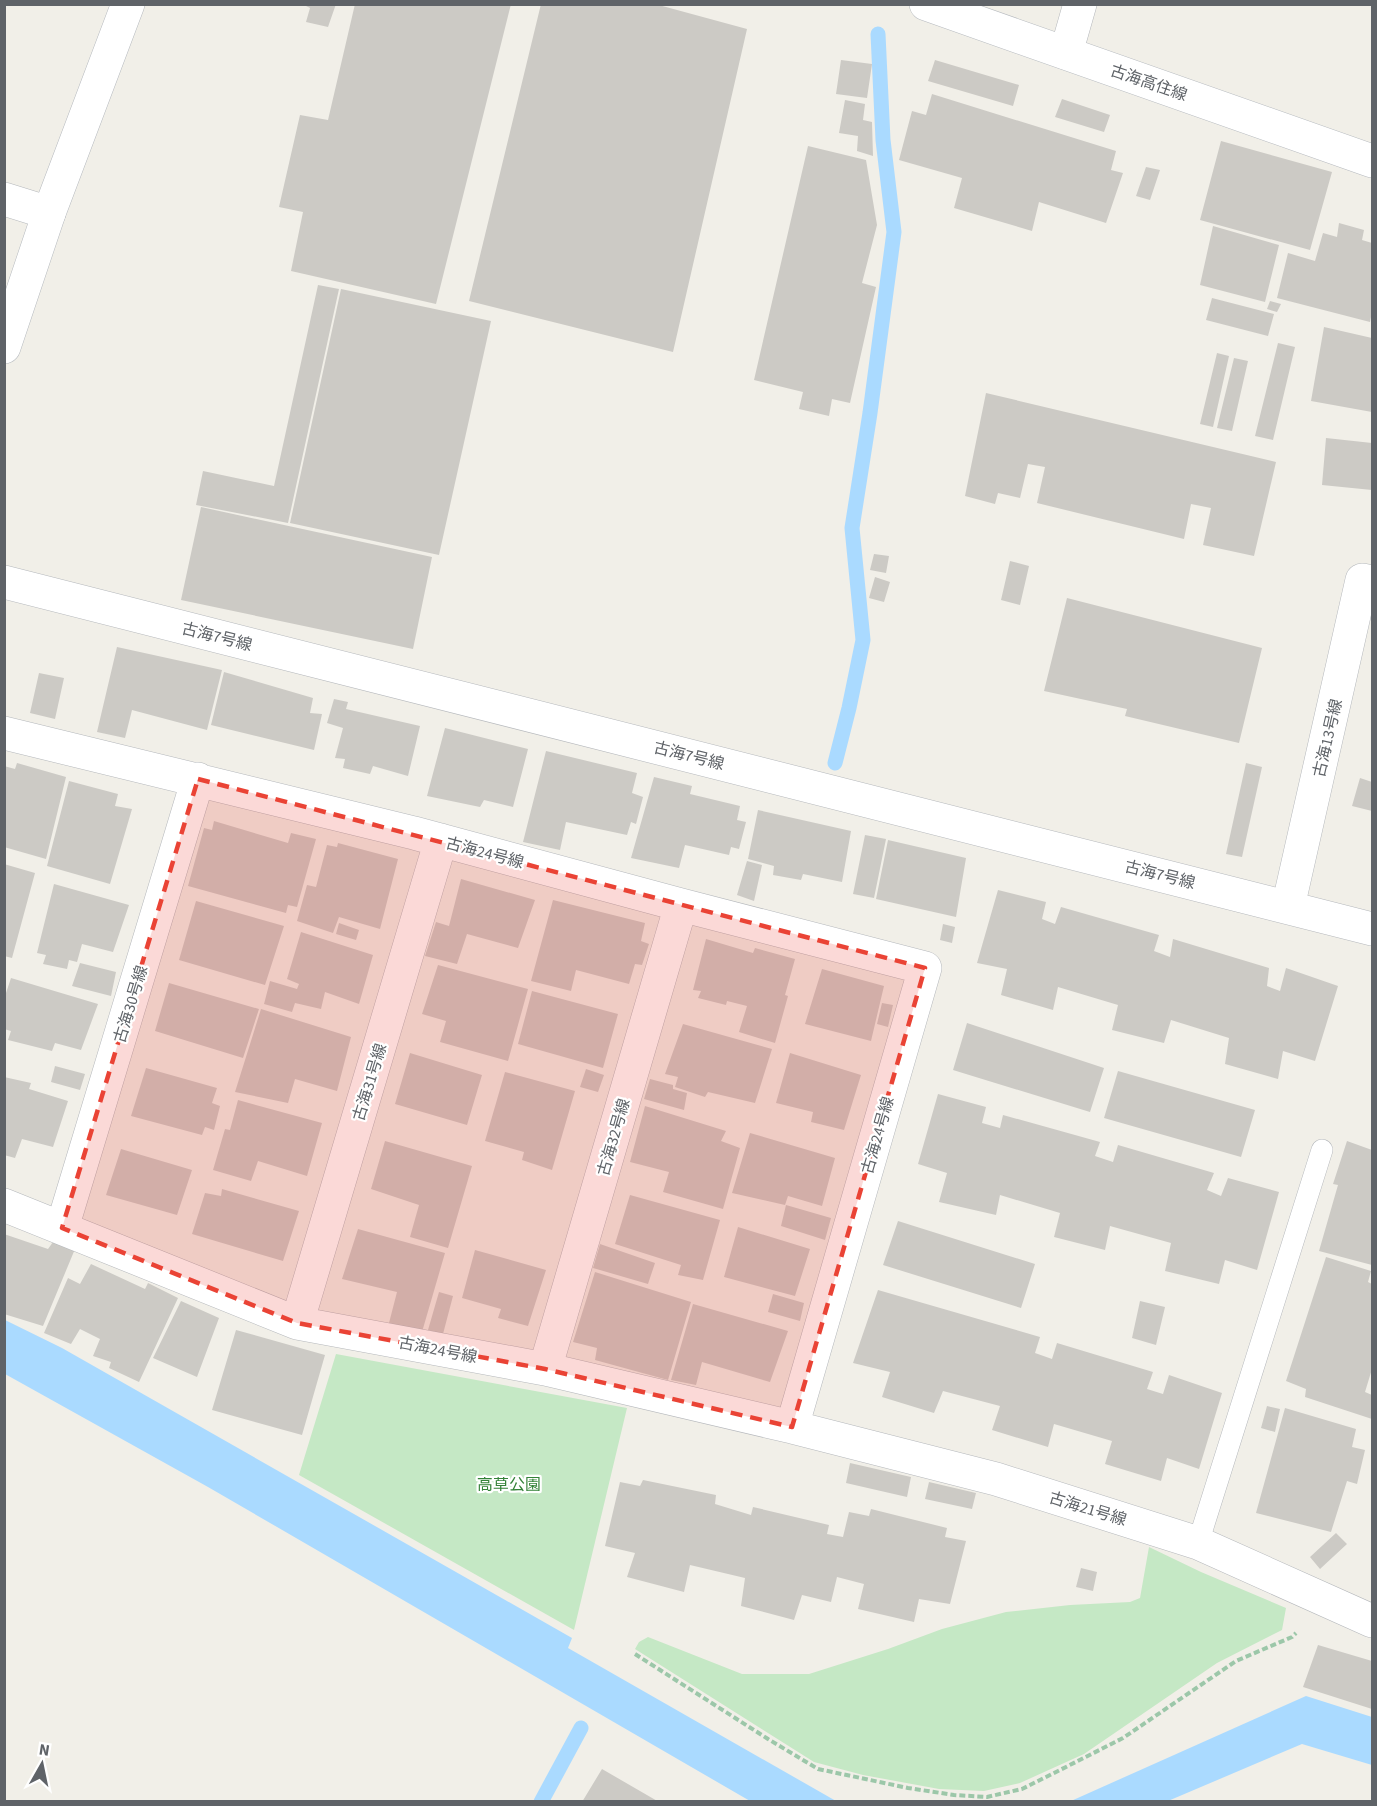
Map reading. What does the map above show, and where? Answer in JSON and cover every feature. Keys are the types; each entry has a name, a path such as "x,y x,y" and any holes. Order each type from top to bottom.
{"street":[{"path":"4,347 49,213 128,4"},
{"name":"古海高住線","path":"926,4 1372,160"},
{"path":"1066,53 1080,4"},
{"path":"4,199 49,213"},
{"name":"古海13号線","path":"1288,907 1362,580 1372,582"},
{"name":"古海7号線","path":"4,582 1372,929"},
{"name":"古海24号線","path":"4,733 441,840 925,968 792,1427 545,1369 297,1323 4,1205"},
{"name":"古海30号線","path":"62,1228 198,779"},
{"name":"古海31号線","path":"297,1323 441,840"},
{"name":"古海32号線","path":"545,1369 681,905"},
{"name":"古海21号線","path":"792,1427 996,1479 1198,1543 1372,1621"}],"lane":[{"path":"1198,1543 1322,1150"}],"path":[{"path":"635,1654 818,1769 908,1788 987,1797 1022,1789 1123,1738 1236,1661 1292,1637 1326,1600"}],"highlighted area":[{"path":"198,779 925,968 792,1427 545,1369 297,1323 62,1228"}],"green space":[{"name":"高草公園","path":"336,1354 627,1408 574,1630 299,1475"},
{"path":"1149,1547 1286,1608 1282,1630 1217,1663 1084,1754 1020,1783 984,1791 939,1789 863,1775 814,1762 635,1649 639,1642 648,1637 742,1674 809,1674 942,1629 1006,1612 1070,1605 1130,1602 1140,1598"}],"water":[{"path":"5,1320 62,1348 572,1638 568,1648 836,1801 750,1801 208,1487 5,1374"},
{"path":"1306,1696 1372,1717 1372,1765 1302,1744 1168,1801 1071,1801"}],"building":[{"path":"302,4 336,4 328,27 306,22 310,8"},
{"path":"355,4 511,4 436,304 291,271 303,212 279,207 300,115 328,120"},
{"path":"541,4 655,4 747,29 673,352 469,301"},
{"path":"841,60 872,64 867,98 836,94"},
{"path":"935,60 1019,85 1013,106 928,81"},
{"path":"932,94 1116,151 1111,170 1123,173 1106,223 1039,202 1032,231 954,208 962,178 899,160 912,111 926,115"},
{"path":"1062,99 1110,115 1104,132 1055,117"},
{"path":"845,100 865,104 863,120 872,122 873,156 857,151 858,136 839,133"},
{"path":"1221,141 1332,172 1310,250 1200,220"},
{"path":"808,146 866,160 877,225 862,283 876,287 850,403 832,399 829,416 799,409 803,392 754,380"},
{"path":"1146,167 1160,170 1150,200 1136,196"},
{"path":"1339,223 1364,230 1362,240 1372,243 1370,322 1277,298 1288,253 1315,261 1323,233 1337,237"},
{"path":"1213,226 1279,245 1265,302 1200,285"},
{"path":"318,285 339,289 288,523 196,505 203,471 274,486"},
{"path":"341,289 491,321 439,555 290,523"},
{"path":"1212,298 1274,314 1268,336 1206,320"},
{"path":"1270,301 1281,304 1277,312 1267,309"},
{"path":"1324,327 1372,338 1372,412 1311,401"},
{"path":"1278,343 1295,347 1273,440 1255,436"},
{"path":"1217,353 1229,356 1213,427 1200,424"},
{"path":"1234,358 1248,361 1232,431 1217,428"},
{"path":"986,393 1276,462 1254,556 1203,545 1211,508 1191,504 1184,539 1037,503 1045,467 1028,464 1020,498 998,493 995,504 965,496"},
{"path":"1326,438 1372,443 1372,490 1322,485"},
{"path":"201,507 432,557 413,649 181,600"},
{"path":"874,554 889,556 886,573 870,570"},
{"path":"1010,561 1029,566 1020,605 1001,600"},
{"path":"875,577 890,582 884,602 869,598"},
{"path":"1067,598 1262,648 1239,743 1125,716 1127,709 1044,691"},
{"path":"117,647 222,670 207,730 132,710 125,738 97,732"},
{"path":"224,672 313,698 310,713 322,714 314,750 211,725"},
{"path":"39,673 64,678 55,719 30,713"},
{"path":"334,699 348,702 346,709 420,726 408,776 373,766 370,774 343,768 345,759 335,758 343,728 327,723"},
{"path":"445,728 528,749 513,807 484,800 480,807 427,796"},
{"path":"546,751 637,773 632,793 643,797 636,824 631,822 627,835 566,822 560,850 523,842"},
{"path":"17,763 66,777 46,859 4,847 4,766 15,769"},
{"path":"1246,763 1262,767 1242,857 1226,854"},
{"path":"654,777 692,786 690,794 740,806 737,820 746,822 739,849 731,847 729,855 685,845 679,868 631,858"},
{"path":"1360,778 1372,782 1372,811 1352,806"},
{"path":"69,781 118,794 115,806 132,809 110,884 47,866"},
{"path":"758,810 851,831 842,882 803,874 801,880 773,875 774,866 748,859"},
{"path":"214,821 288,843 291,833 316,839 297,907 288,905 286,913 188,886 204,828 212,830"},
{"path":"865,835 886,839 874,898 853,894"},
{"path":"888,840 966,858 956,917 876,899"},
{"path":"338,843 398,859 380,929 339,917 333,933 297,921 307,885 316,887 327,845 337,847"},
{"path":"747,861 762,865 754,901 737,895"},
{"path":"4,864 35,873 12,958 4,956"},
{"path":"461,879 535,900 518,948 467,934 457,964 425,956 436,922 449,926"},
{"path":"54,884 129,905 113,952 82,944 77,962 69,960 67,969 43,964 46,955 37,953"},
{"path":"998,890 1046,902 1042,919 1055,924 1061,907 1159,935 1154,951 1170,957 1173,939 1269,968 1267,986 1280,991 1286,968 1338,986 1315,1061 1283,1051 1278,1079 1225,1064 1229,1038 1171,1020 1164,1043 1112,1030 1118,1005 1058,987 1053,1010 1001,995 1007,969 977,963"},
{"path":"553,900 645,923 641,941 649,944 642,965 635,964 629,984 576,970 571,991 531,981"},
{"path":"196,901 284,926 265,985 179,960"},
{"path":"339,923 359,930 356,940 336,934"},
{"path":"943,924 955,927 952,943 940,940"},
{"path":"301,932 373,955 359,1004 325,992 321,1009 295,1003 292,1012 264,1004 270,981 297,989 299,984 287,979"},
{"path":"706,939 753,953 755,948 795,959 775,1043 739,1032 747,1006 727,1001 726,1005 698,998 701,991 693,990"},
{"path":"80,963 116,972 111,996 72,986"},
{"path":"438,965 528,989 508,1061 440,1042 446,1021 422,1014"},
{"path":"822,969 884,986 871,1041 805,1024"},
{"path":"11,978 98,1004 81,1050 55,1043 52,1051 8,1040 11,1031 4,1029 4,999"},
{"path":"169,983 259,1009 243,1058 155,1031"},
{"path":"532,991 618,1014 603,1068 518,1044"},
{"path":"882,1003 893,1005 888,1027 877,1024"},
{"path":"261,1009 351,1037 337,1091 295,1079 288,1103 235,1092"},
{"path":"967,1023 1104,1068 1090,1112 953,1070"},
{"path":"683,1024 772,1049 755,1103 708,1092 705,1097 675,1087 678,1077 665,1074"},
{"path":"410,1053 482,1075 467,1125 395,1104"},
{"path":"790,1053 861,1075 844,1130 811,1122 813,1112 776,1103"},
{"path":"55,1066 85,1074 80,1090 51,1082"},
{"path":"146,1068 217,1088 212,1103 220,1106 214,1130 205,1127 202,1135 131,1116"},
{"path":"586,1069 604,1075 598,1092 580,1087"},
{"path":"1118,1071 1255,1110 1241,1157 1104,1118"},
{"path":"505,1072 575,1091 552,1170 522,1160 524,1152 485,1141"},
{"path":"4,1077 31,1083 29,1089 68,1101 53,1147 22,1139 15,1158 4,1155"},
{"path":"650,1079 673,1085 673,1089 687,1093 684,1110 644,1099"},
{"path":"938,1094 986,1107 982,1123 1000,1128 1003,1115 1100,1142 1095,1156 1113,1162 1118,1145 1214,1173 1207,1190 1221,1196 1228,1178 1279,1192 1257,1270 1225,1260 1219,1284 1165,1271 1171,1243 1110,1226 1105,1250 1054,1237 1060,1213 1000,1195 996,1215 939,1202 947,1173 918,1164"},
{"path":"238,1100 322,1123 307,1176 258,1161 251,1181 213,1170 225,1129 230,1130"},
{"path":"645,1106 726,1131 721,1141 740,1148 723,1209 663,1192 669,1172 630,1162"},
{"path":"750,1133 835,1158 822,1206 788,1196 785,1205 732,1193"},
{"path":"385,1141 472,1166 448,1248 410,1237 419,1205 371,1189"},
{"path":"1347,1141 1372,1150 1372,1265 1319,1251 1338,1185 1333,1184"},
{"path":"121,1149 192,1170 177,1215 106,1195"},
{"path":"222,1189 299,1211 283,1261 192,1234 205,1193 221,1196"},
{"path":"630,1195 720,1220 703,1280 678,1275 681,1265 615,1244"},
{"path":"786,1205 831,1218 825,1240 781,1226"},
{"path":"898,1221 1035,1264 1021,1308 883,1265"},
{"path":"738,1227 810,1249 795,1296 724,1277"},
{"path":"358,1229 445,1253 422,1332 389,1323 397,1292 342,1279"},
{"path":"4,1234 48,1249 53,1242 75,1249 43,1326 4,1314"},
{"path":"600,1244 655,1263 648,1284 593,1268"},
{"path":"475,1250 546,1270 528,1326 498,1318 501,1309 462,1298"},
{"path":"1326,1257 1371,1271 1368,1282 1372,1284 1372,1369 1365,1392 1372,1395 1372,1419 1305,1397 1306,1389 1286,1381"},
{"path":"91,1264 145,1289 148,1283 178,1298 139,1382 109,1368 111,1362 93,1356 100,1339 80,1329 71,1344 44,1333 68,1278 80,1284"},
{"path":"595,1272 691,1302 668,1380 595,1360 597,1348 573,1342"},
{"path":"878,1290 1040,1337 1035,1353 1052,1359 1057,1343 1153,1372 1147,1389 1163,1394 1169,1375 1222,1393 1199,1469 1167,1458 1161,1481 1105,1464 1112,1441 1054,1424 1048,1447 992,1430 1000,1406 943,1391 934,1413 882,1397 890,1372 853,1363"},
{"path":"439,1292 453,1296 443,1334 428,1330"},
{"path":"773,1294 804,1303 800,1321 768,1312"},
{"path":"181,1301 219,1318 197,1377 153,1358"},
{"path":"1140,1301 1165,1307 1156,1345 1132,1338"},
{"path":"693,1304 788,1331 770,1382 702,1362 696,1385 671,1380"},
{"path":"236,1330 325,1355 302,1435 212,1410"},
{"path":"1267,1406 1280,1409 1275,1432 1261,1428"},
{"path":"1285,1408 1356,1429 1352,1447 1365,1450 1357,1484 1347,1481 1331,1532 1256,1513"},
{"path":"850,1463 911,1477 907,1497 846,1483"},
{"path":"643,1480 716,1495 715,1504 751,1515 753,1507 829,1525 827,1534 843,1537 849,1512 869,1516 871,1509 947,1528 945,1537 966,1541 950,1604 919,1599 914,1622 858,1609 864,1584 837,1577 831,1602 802,1595 794,1620 741,1606 745,1578 690,1565 684,1592 627,1577 635,1553 605,1546 620,1482 640,1486"},
{"path":"929,1482 976,1493 972,1509 925,1499"},
{"path":"1336,1533 1347,1544 1320,1569 1310,1557"},
{"path":"1081,1568 1097,1572 1093,1591 1076,1587"},
{"path":"1318,1645 1372,1661 1372,1709 1303,1687"},
{"path":"602,1769 659,1802 582,1802"}],"waterway":[{"path":"835,763 863,640 852,528 894,232 883,140 878,34"},
{"path":"541,1802 581,1728"}]}
